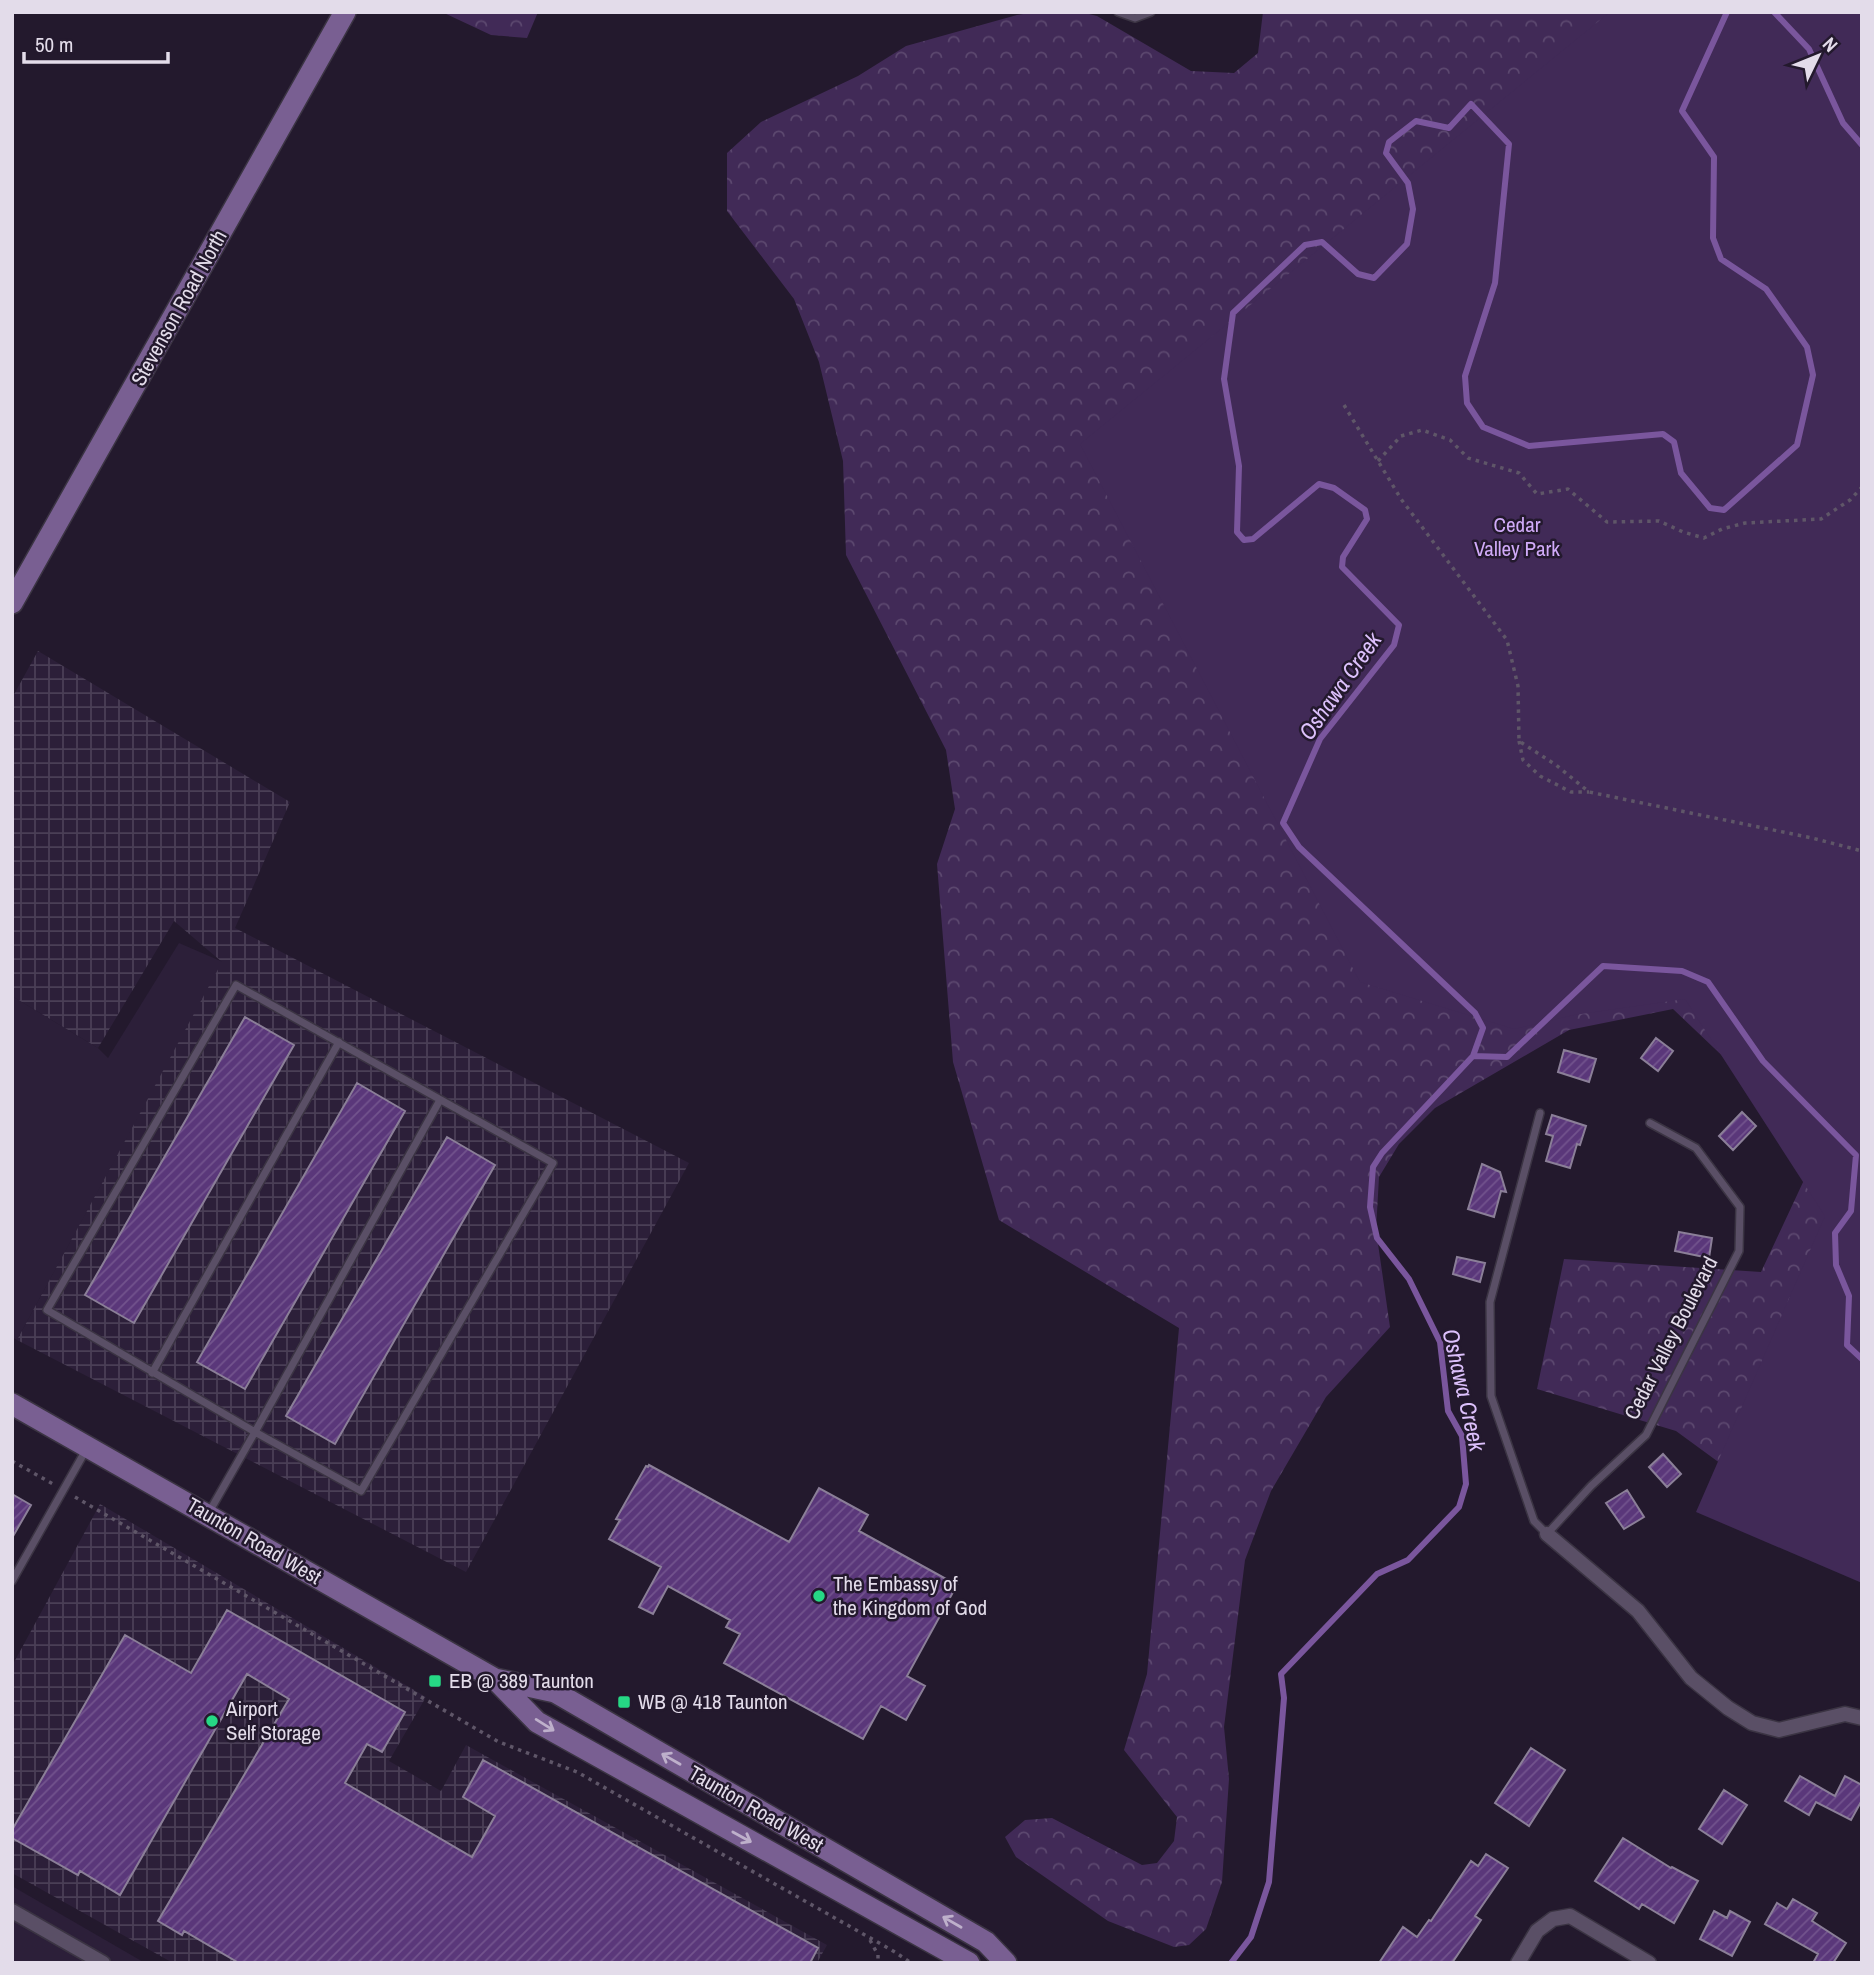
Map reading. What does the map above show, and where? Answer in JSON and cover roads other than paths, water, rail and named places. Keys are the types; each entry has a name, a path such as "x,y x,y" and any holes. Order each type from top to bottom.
{"main road":[{"name":"Stevenson Road North","path":"12,603 345,12"},
{"name":"Taunton Road West","path":"12,1404 495,1679 537,1721 969,1963"},
{"name":"Taunton Road West","path":"495,1679 555,1692 986,1942 1006,1963"}],"street":[{"path":"1547,1534 1638,1611 1691,1678 1728,1708 1752,1723 1779,1730 1845,1714 1862,1718"},
{"path":"12,1911 103,1963"},
{"path":"1518,1963 1537,1931 1553,1919 1570,1916 1649,1963"}],"lane":[{"path":"1118,12 1135,18 1147,13"},
{"path":"236,985 440,1100 552,1163 361,1491 152,1373 47,1310 236,985"},
{"path":"152,1373 339,1042"},
{"path":"208,1515 440,1100"},
{"path":"1540,1113 1490,1302 1491,1396 1534,1521 1547,1534"},
{"name":"Cedar Valley Boulevard","path":"1547,1534 1591,1486 1646,1435 1739,1251 1740,1207 1696,1148 1650,1123"},
{"path":"12,1581 88,1447"}],"waterway":[{"name":"Oshawa Creek","path":"1231,1963 1251,1937 1269,1882 1284,1698 1281,1674 1377,1574 1408,1560 1459,1507 1466,1484 1462,1436 1448,1411 1440,1342 1409,1279 1377,1238 1370,1207 1373,1167 1382,1153 1473,1056 1483,1028 1475,1013 1299,847 1283,823 1320,739 1394,645 1399,625 1342,567 1343,557 1367,519 1365,510 1334,488 1319,484 1253,539 1244,540 1237,532 1239,466 1224,379 1233,313 1305,245 1322,242 1358,274 1374,278 1407,244 1413,209 1408,183 1386,153 1389,142 1416,121 1449,128 1471,104 1509,144 1495,283 1465,376 1467,403 1483,427 1529,446 1663,434 1674,442 1681,473 1710,508 1724,510 1797,445 1813,375 1807,347 1766,289 1721,259 1713,238 1714,157 1682,111 1727,12"},
{"name":"Oshawa Creek","path":"1774,12 1809,49 1843,123 1862,145"},
{"path":"1473,1056 1507,1057 1603,966 1682,971 1708,982 1763,1061 1856,1155 1851,1211 1835,1233 1836,1265 1849,1296 1847,1345 1862,1359"}],"place":[{"name":"The Embassy of the Kingdom of God","path":"819,1596"},
{"name":"EB @ 389 Taunton","path":"435,1681"},
{"name":"WB @ 418 Taunton","path":"624,1702"},
{"name":"Airport Self Storage","path":"212,1721"}],"park label":[{"name":"Cedar Valley Park","path":"1517,537"}]}
